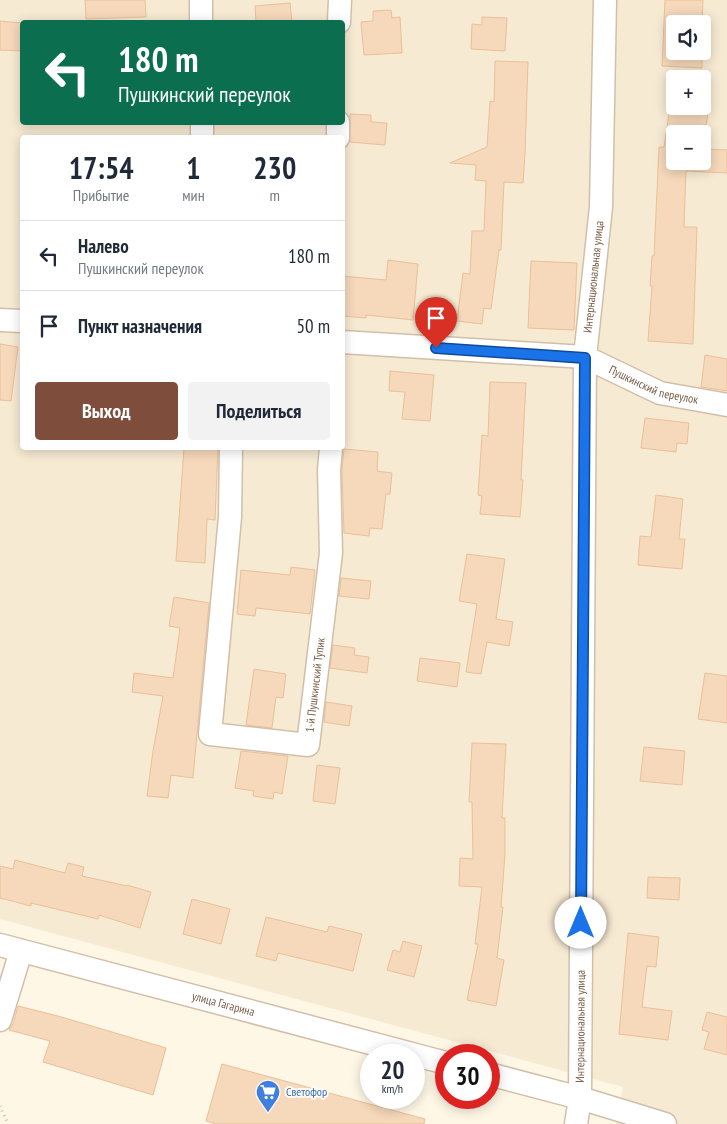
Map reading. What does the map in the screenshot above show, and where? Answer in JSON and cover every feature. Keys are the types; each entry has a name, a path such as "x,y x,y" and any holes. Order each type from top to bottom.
{"street":[{"path":"201,0 202,20"},
{"path":"339,20 340,0"},
{"name":"Интернациональная улица","path":"576,1124 580,1098 585,358 601,207 606,0"},
{"path":"0,320 20,321"},
{"name":"Пушкинский переулок","path":"345,342 585,358 660,393 727,405"},
{"name":"1-й Пушкинский Тупик","path":"231,450 230,517 210,734 308,745 331,552 331,450"},
{"name":"улица Гагарина","path":"0,945 435,1060"},
{"path":"0,1020 21,951"},
{"path":"500,1077 580,1098 665,1124"}],"path":[{"path":"0,1106 8,1124"}],"shaded area":[{"path":"0,0 727,0 727,1124 616,1124 623,1087 500,1054 500,1044 464,1044 0,919"}],"building":[{"path":"85,0 145,0 146,17 86,19"},
{"path":"665,0 703,0 702,15 666,15 666,60 702,60 702,68 662,66"},
{"path":"290,3 292,20 256,20 255,6"},
{"path":"391,10 392,18 400,17 402,53 364,55 361,22 373,21 373,11"},
{"path":"482,17 507,18 505,51 471,49 472,24 482,25"},
{"path":"0,21 20,23 20,51 0,50"},
{"path":"495,61 528,62 525,154 523,183 504,182 501,250 499,250 491,309 484,308 482,324 457,321 463,273 470,274 472,231 484,231 486,181 475,180 476,165 450,163 487,147 490,101 494,102"},
{"path":"350,114 371,115 371,122 387,123 385,145 350,142"},
{"path":"669,115 708,115 706,125 667,125"},
{"path":"666,134 666,170 711,170 711,149 727,150 727,173 686,171 684,227 697,227 693,344 648,341 659,147 664,147"},
{"path":"388,260 418,264 413,320 366,315 366,318 345,316 345,276 386,280"},
{"path":"531,261 577,263 574,330 528,328"},
{"path":"0,344 18,347 11,401 0,400"},
{"path":"705,355 727,359 727,391 701,387"},
{"path":"390,371 434,375 430,421 402,419 405,392 389,391"},
{"path":"490,382 526,383 520,517 480,514 482,496 478,495 482,435 488,436"},
{"path":"645,418 689,423 687,444 677,443 676,452 641,448"},
{"path":"345,449 378,452 377,471 392,473 390,494 386,494 382,529 370,528 369,536 344,533 342,470"},
{"path":"184,450 218,450 215,520 207,519 205,563 176,561"},
{"path":"656,495 683,499 679,539 685,539 682,569 638,565 640,536 651,537"},
{"path":"467,554 505,559 496,619 513,622 509,646 487,642 481,674 466,672 477,604 459,601"},
{"path":"291,567 315,570 310,614 256,608 255,616 237,614 241,570 290,575"},
{"path":"341,578 371,581 369,599 339,596"},
{"path":"174,597 209,603 193,778 171,775 168,798 147,796 163,696 132,692 134,673 173,678 180,628 169,626"},
{"path":"333,645 355,648 354,655 369,657 367,673 330,668"},
{"path":"420,658 460,663 457,687 417,681"},
{"path":"254,669 286,674 283,698 276,697 272,728 246,725"},
{"path":"705,673 727,676 727,723 698,719"},
{"path":"326,702 352,706 349,726 324,722"},
{"path":"472,743 506,744 502,818 505,818 505,854 501,907 503,907 497,958 504,960 496,1006 467,1000 478,944 475,944 482,887 459,886 460,858 473,859 472,802 469,802"},
{"path":"644,747 685,751 682,785 640,781"},
{"path":"241,751 288,756 282,794 274,792 273,799 253,796 254,791 235,788"},
{"path":"317,765 340,768 335,804 313,801"},
{"path":"15,860 65,873 68,863 84,867 82,876 151,892 140,928 99,915 98,919 31,903 31,906 0,898 0,866 13,869"},
{"path":"648,877 680,878 679,900 647,898"},
{"path":"192,899 230,909 221,944 183,934"},
{"path":"266,917 327,932 329,926 362,934 353,971 278,953 276,961 256,956"},
{"path":"628,933 659,937 656,967 647,966 642,1007 672,1011 668,1040 619,1034"},
{"path":"403,941 422,946 414,977 387,970 393,950 400,952"},
{"path":"18,1006 166,1048 153,1095 43,1062 50,1041 9,1030 13,1024"},
{"path":"707,1012 727,1017 727,1055 704,1049 709,1032 702,1030"},
{"path":"222,1064 360,1101 360,1109 388,1109 425,1119 424,1124 216,1124 206,1121"}],"place":[{"name":"Светофор","path":"268,1113"}],"route":[{"path":"436,348 585,358 581,923"}]}
